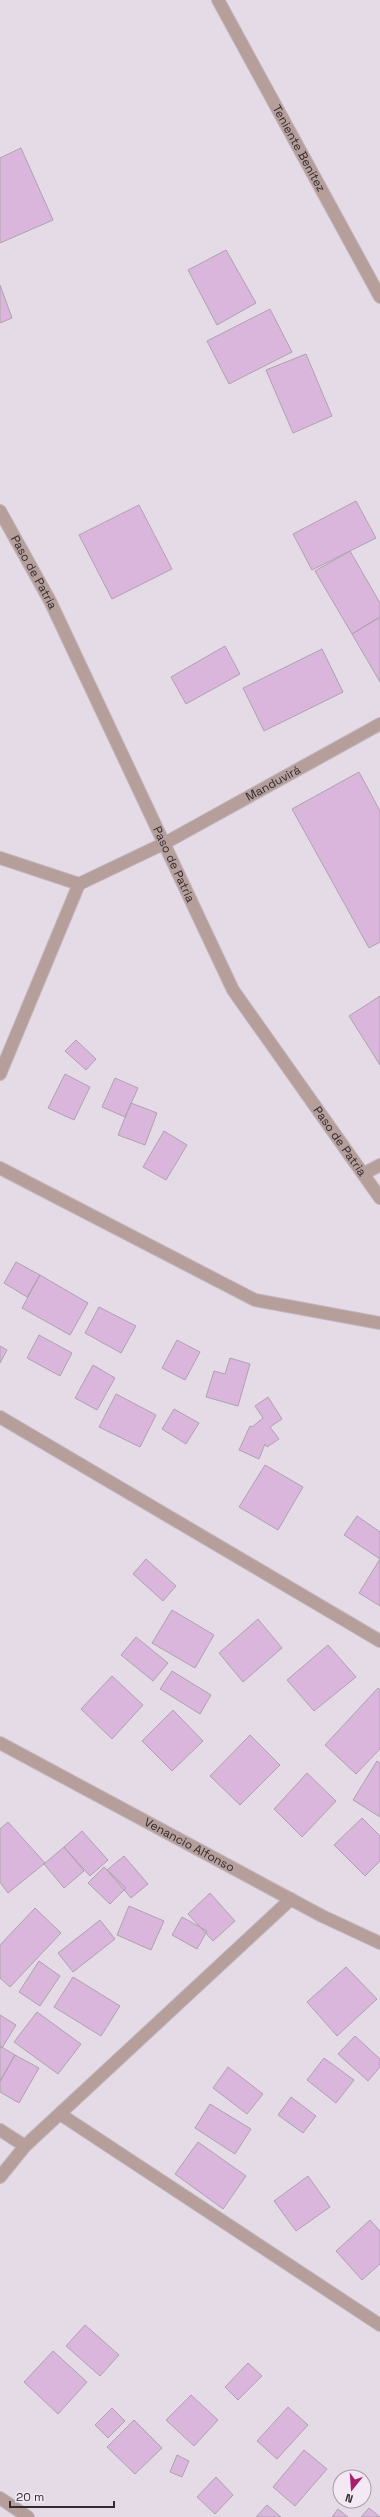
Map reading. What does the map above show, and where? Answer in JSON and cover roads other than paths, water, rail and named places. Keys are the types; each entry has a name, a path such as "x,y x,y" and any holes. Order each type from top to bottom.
{"street":[{"name":"Teniente Benítez","path":"218,0 380,296"},
{"name":"Paso de Patria","path":"0,511 50,601 165,842 233,990 380,1198"},
{"name":"Manduvirá","path":"79,884 165,842 380,724"},
{"path":"0,858 79,884 0,1074"},
{"path":"363,1174 380,1165"},
{"path":"0,1168 255,1300 380,1324"},
{"path":"0,1417 380,1641"},
{"name":"Venancio Alfonso","path":"0,1743 291,1899 380,1943"},
{"path":"0,2177 25,2146 291,1899"},
{"path":"60,2114 380,2325"},
{"path":"0,2130 25,2146"},
{"path":"0,2498 28,2517"}]}
